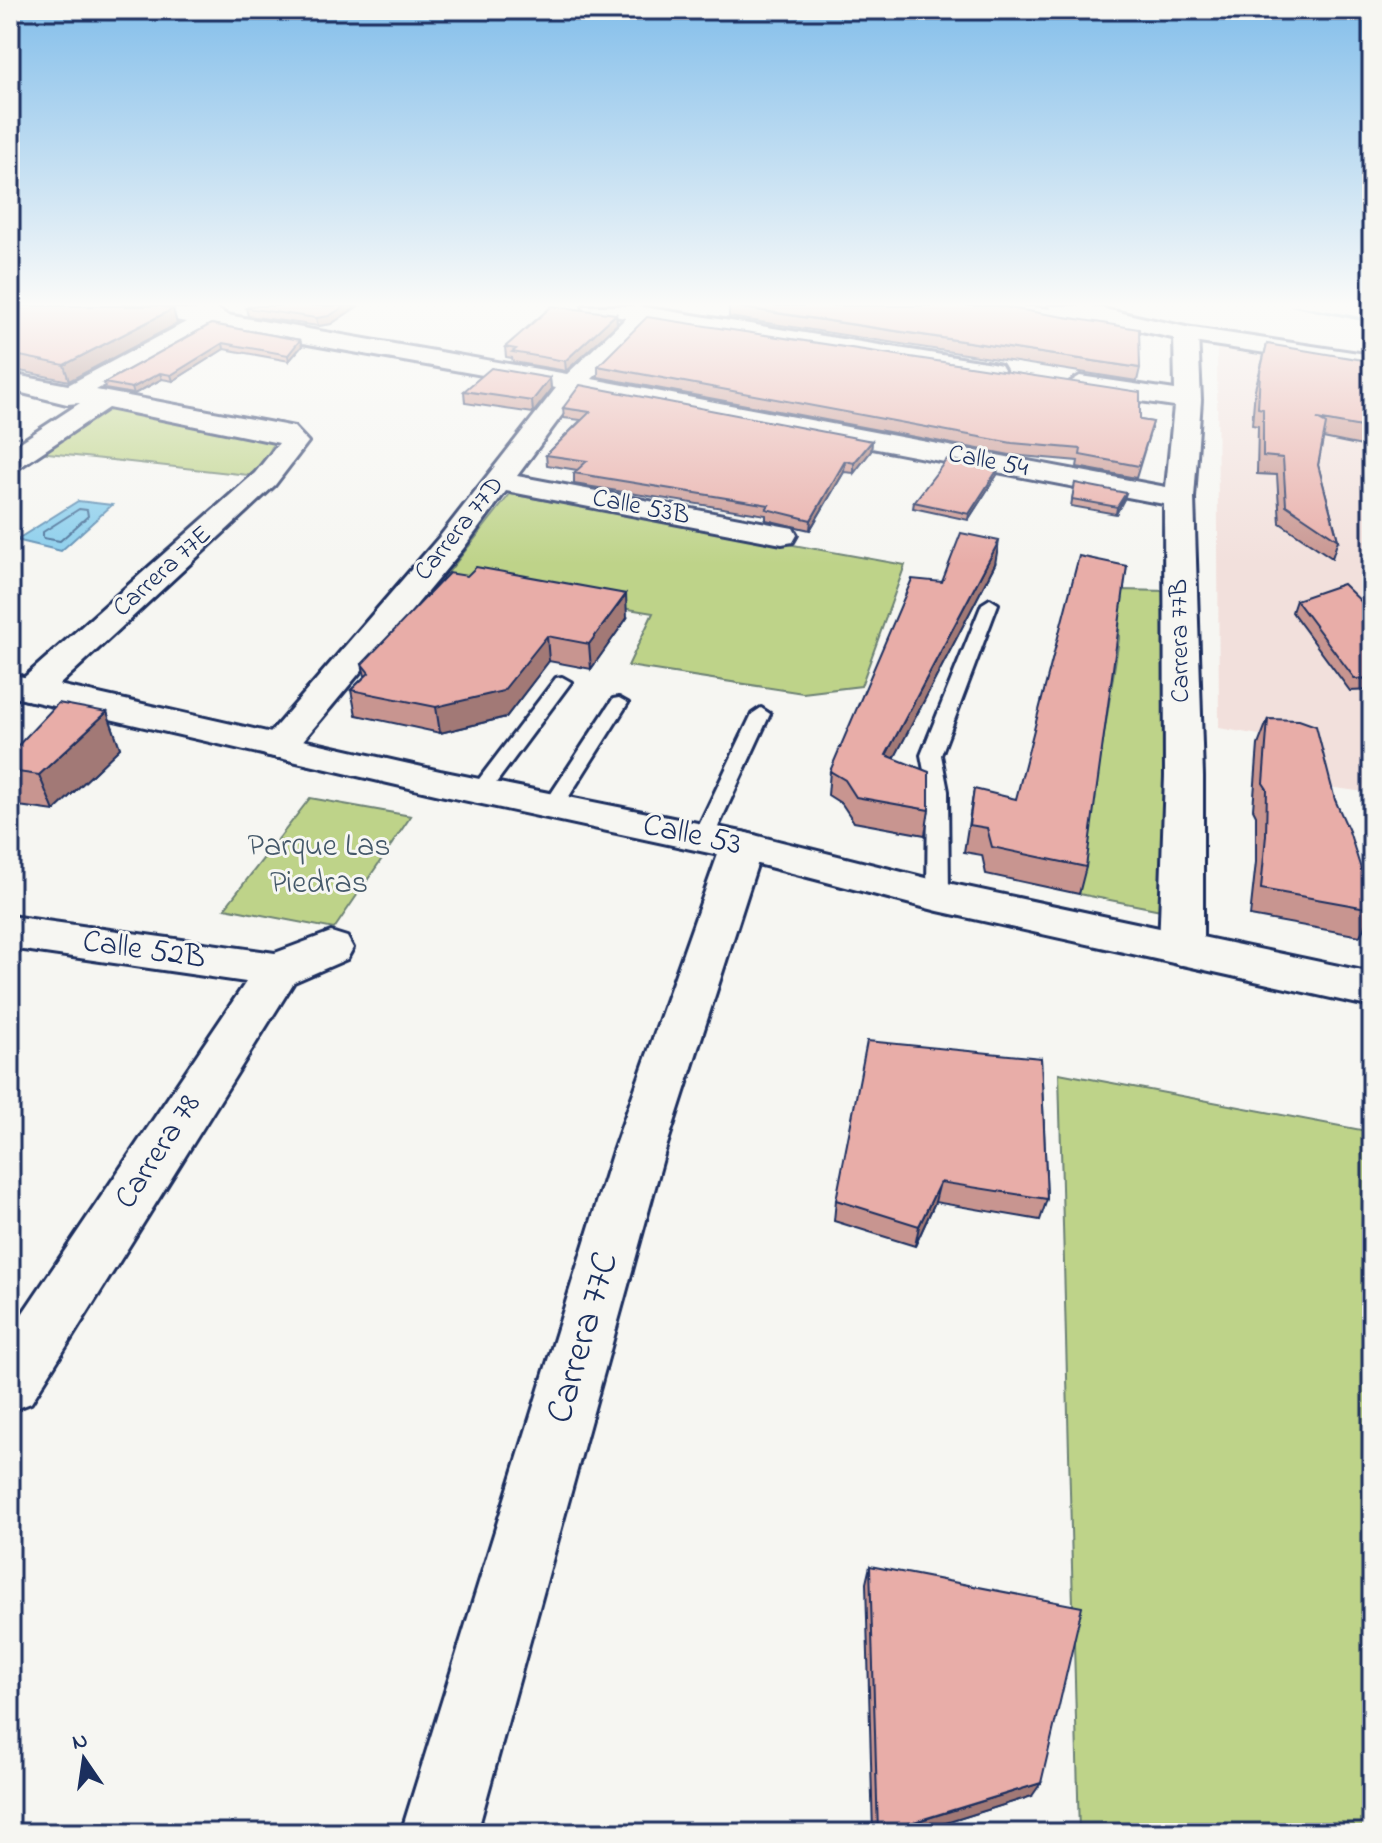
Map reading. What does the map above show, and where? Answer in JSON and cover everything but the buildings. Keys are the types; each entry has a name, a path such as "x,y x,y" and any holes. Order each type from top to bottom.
{"main road":[{"path":"51,392 101,401"},
{"path":"67,396 74,392"},
{"name":"Carrera 77D","path":"278,747 499,481 566,392"},
{"name":"Calle 54","path":"620,392 1179,498"},
{"path":"1135,392 1188,400"},
{"name":"Carrera 77B","path":"1181,949 1184,776 1179,498 1188,392"},
{"path":"14,454 101,401"},
{"name":"Carrera 77E","path":"21,688 265,479 291,450 294,442 284,433 101,401"},
{"name":"Calle 53B","path":"499,481 782,535"},
{"name":"Calle 53","path":"21,688 278,747 723,842 938,896 1372,990"},
{"name":"Carrera 77C","path":"439,1833 639,1151 723,842"},
{"name":"Calle 52B","path":"10,932 278,970"},
{"path":"278,970 331,948"},
{"name":"Carrera 78","path":"10,1383 278,970"}],"lane":[{"path":"938,896 938,791 931,755 990,604"},
{"path":"480,791 562,682"},
{"path":"553,806 619,703"},
{"path":"723,842 761,714"}],"shaded area":[{"path":"1217,392 1372,392 1372,793 1328,787 1312,744 1219,728"}],"green space":[{"path":"101,402 277,437 257,476 30,451"},
{"path":"510,494 905,565 861,686 803,693 628,666 653,613 500,588 440,583"},
{"path":"1120,590 1168,591 1166,911 1079,894 1119,639"},
{"name":"Parque Las Piedras","path":"310,798 411,816 334,929 225,908"},
{"path":"1059,1073 1372,1132 1372,1833 1079,1833"}],"water":[{"path":"78,501 112,505 61,551 16,540"}]}
